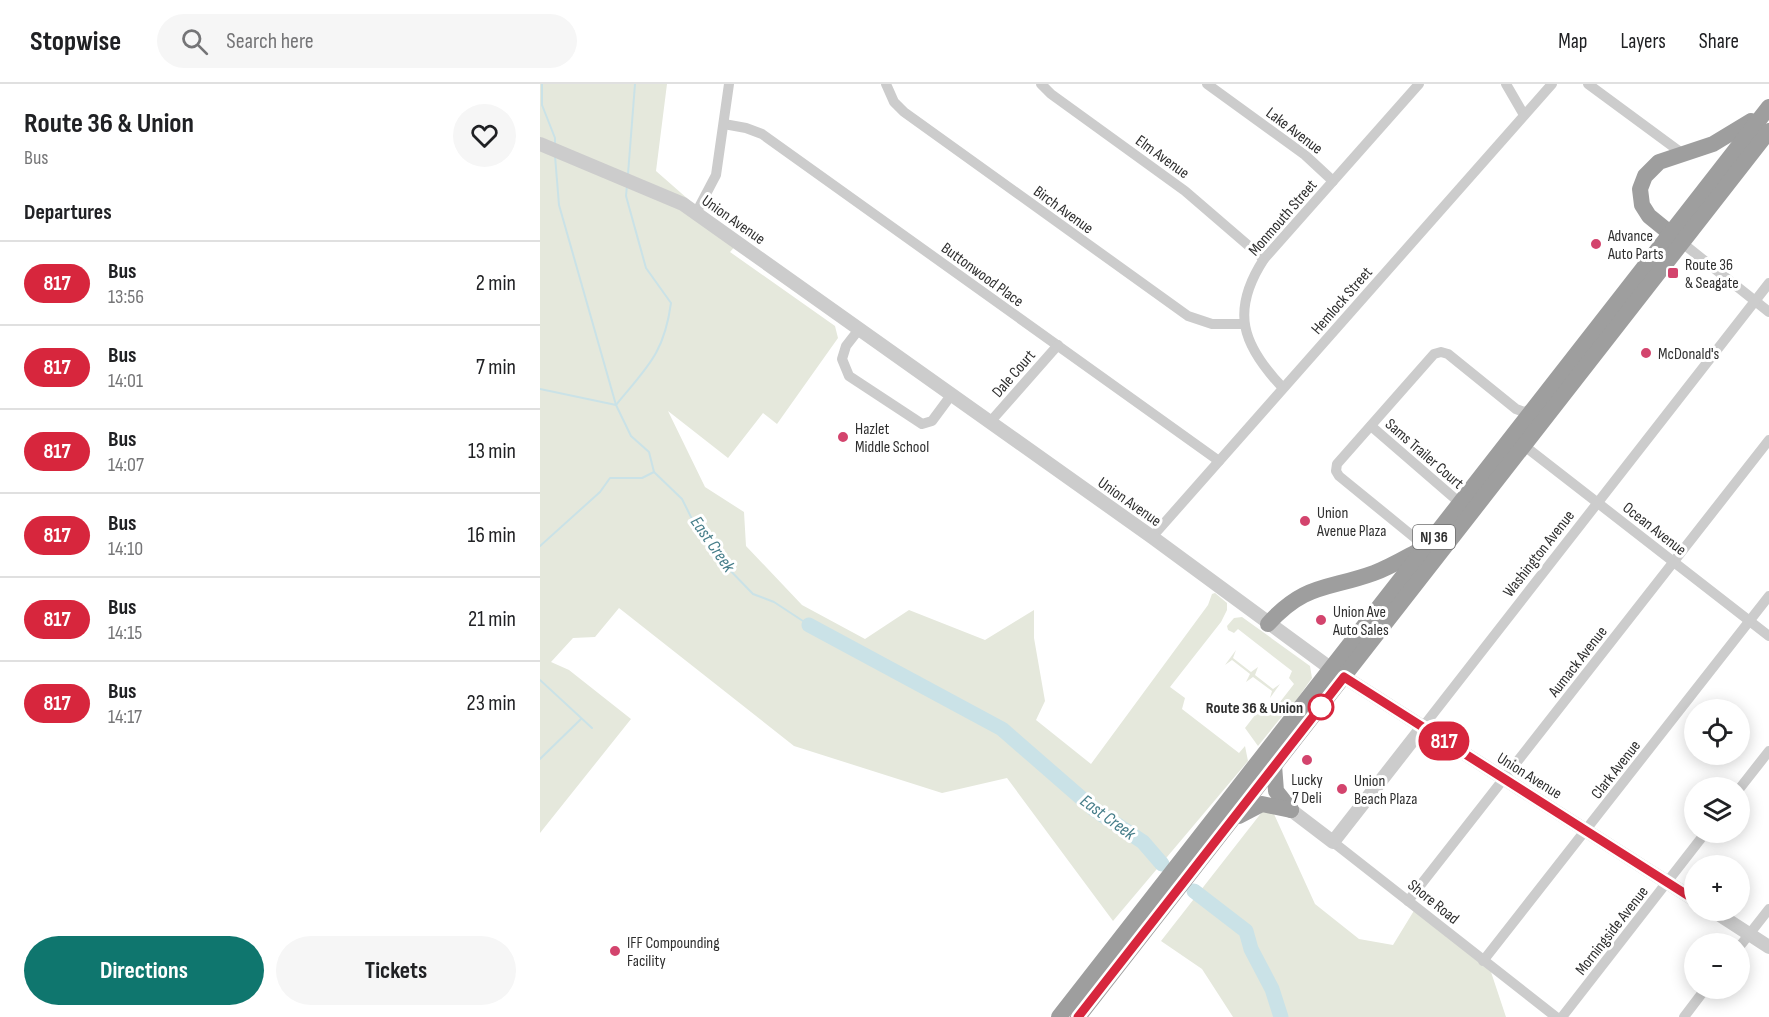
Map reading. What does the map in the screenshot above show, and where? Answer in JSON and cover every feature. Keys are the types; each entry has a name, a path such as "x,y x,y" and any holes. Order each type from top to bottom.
{"highway":[{"path":"1675,237 1646,212 1640,199 1645,176 1659,162 1722,140 1768,108"},
{"name":"NJ 36","path":"1059,1017 1522,444 1768,108"},
{"name":"NJ 36","path":"1078,1017 1274,765 1337,672 1460,503 1536,406 1675,237 1769,131"},
{"path":"1268,624 1286,604 1301,595 1375,573 1426,547"},
{"path":"1274,765 1276,790 1291,810"},
{"path":"1229,822 1262,804 1291,810"}],"street":[{"path":"696,213 716,175 729,84"},
{"name":"Birch Avenue","path":"886,84 894,102 904,112 1188,316 1212,324 1244,324"},
{"name":"Elm Avenue","path":"1041,84 1185,190 1264,259"},
{"name":"Lake Avenue","path":"1208,84 1305,155 1333,181"},
{"name":"Monmouth Street","path":"1283,388 1256,356 1244,324 1247,291 1264,259 1419,84"},
{"path":"1506,84 1524,116"},
{"name":"Hemlock Street","path":"1152,537 1552,84"},
{"path":"1588,84 1683,154"},
{"name":"Buttonwood Place","path":"724,124 762,134 1219,461"},
{"path":"1645,128 1659,144 1659,162"},
{"name":"Union Avenue","path":"544,146 683,204 991,421 1337,672 1684,893"},
{"path":"1675,237 1769,312"},
{"name":"Washington Avenue","path":"1333,842 1769,283"},
{"path":"860,328 846,346 842,359 849,376 922,424 932,421 952,394"},
{"name":"Dale Court","path":"991,421 1058,345"},
{"name":"Sams Trailer Court","path":"1426,547 1336,471 1337,464 1434,354 1441,352 1448,354 1516,409 1524,412 1536,406"},
{"name":"Sams Trailer Court","path":"1371,426 1460,503"},
{"name":"Aumack Avenue","path":"1408,901 1506,779 1769,440"},
{"name":"Ocean Avenue","path":"1522,444 1769,636"},
{"name":"Clark Avenue","path":"1483,961 1769,596"},
{"path":"1749,777 1769,751"},
{"name":"Shore Road","path":"1291,810 1556,1017"},
{"name":"Morningside Avenue","path":"1562,1017 1697,843"},
{"path":"1750,934 1769,909"},
{"path":"1728,921 1746,933"},
{"path":"1750,936 1769,947"},
{"path":"1684,1017 1698,999"}],"shaded area":[{"path":"540,84 667,84 656,171 738,243 730,252 835,326 838,338 777,424 763,413 728,458 668,411 705,487 744,512 746,546 802,605 865,639 909,610 985,640 1034,610 1034,638 1045,701 1036,720 1091,764 1208,605 1212,594 1215,593 1227,603 1227,610 1221,622 1170,687 1185,698 1182,709 1239,753 1245,746 1248,761 1113,921 1007,778 942,793 794,746 619,608 595,637 573,638 551,662 569,670 631,719 540,833"},
{"path":"1242,617 1310,666 1312,678 1295,702 1284,705 1280,702 1294,684 1289,678 1292,671 1238,629 1234,633 1228,630 1227,626 1234,618"},
{"path":"1236,650 1233,658 1251,672 1258,667 1255,675 1273,689 1280,684 1270,698 1272,691 1253,677 1246,682 1250,674 1232,660 1225,665"},
{"path":"1262,706 1271,713 1283,715 1258,746 1245,728"},
{"path":"1269,803 1315,904 1359,939 1393,945 1415,909 1489,966 1506,1017 1233,1017 1202,969 1161,941"}],"waterway":[{"path":"542,84 542,105 555,138 555,145"},
{"name":"East Creek","path":"628,174 635,84"},
{"path":"540,389 616,405 559,205 555,156"},
{"name":"East Creek","path":"627,185 626,196 646,268 671,303 659,348 616,405 631,436 649,452 654,472 682,499 691,517 723,563 753,594 774,602 809,625"},
{"path":"540,546 600,492 610,478 642,478 654,472"},
{"name":"East Creek","path":"809,625 1002,729 1095,810 1143,842 1162,864"},
{"path":"540,680 592,728"},
{"path":"540,759 581,719"},
{"name":"East Creek","path":"1194,891 1246,931 1251,949 1272,989 1281,1017"}],"bus line":[{"name":"817","path":"1078,1017 1344,677 1684,893"}],"place":[{"name":"Advance Auto Parts","path":"1596,244"},
{"name":"Route 36 & Seagate","path":"1673,273"},
{"name":"McDonald's","path":"1646,353"},
{"name":"Hazlet Middle School","path":"843,437"},
{"name":"Union Avenue Plaza","path":"1305,521"},
{"name":"Union Ave Auto Sales","path":"1321,620"},
{"name":"Route 36 & Union","path":"1321,707"},
{"name":"Lucky 7 Deli","path":"1307,760"},
{"name":"Union Beach Plaza","path":"1342,789"},
{"name":"IFF Compounding Facility","path":"615,951"}]}
